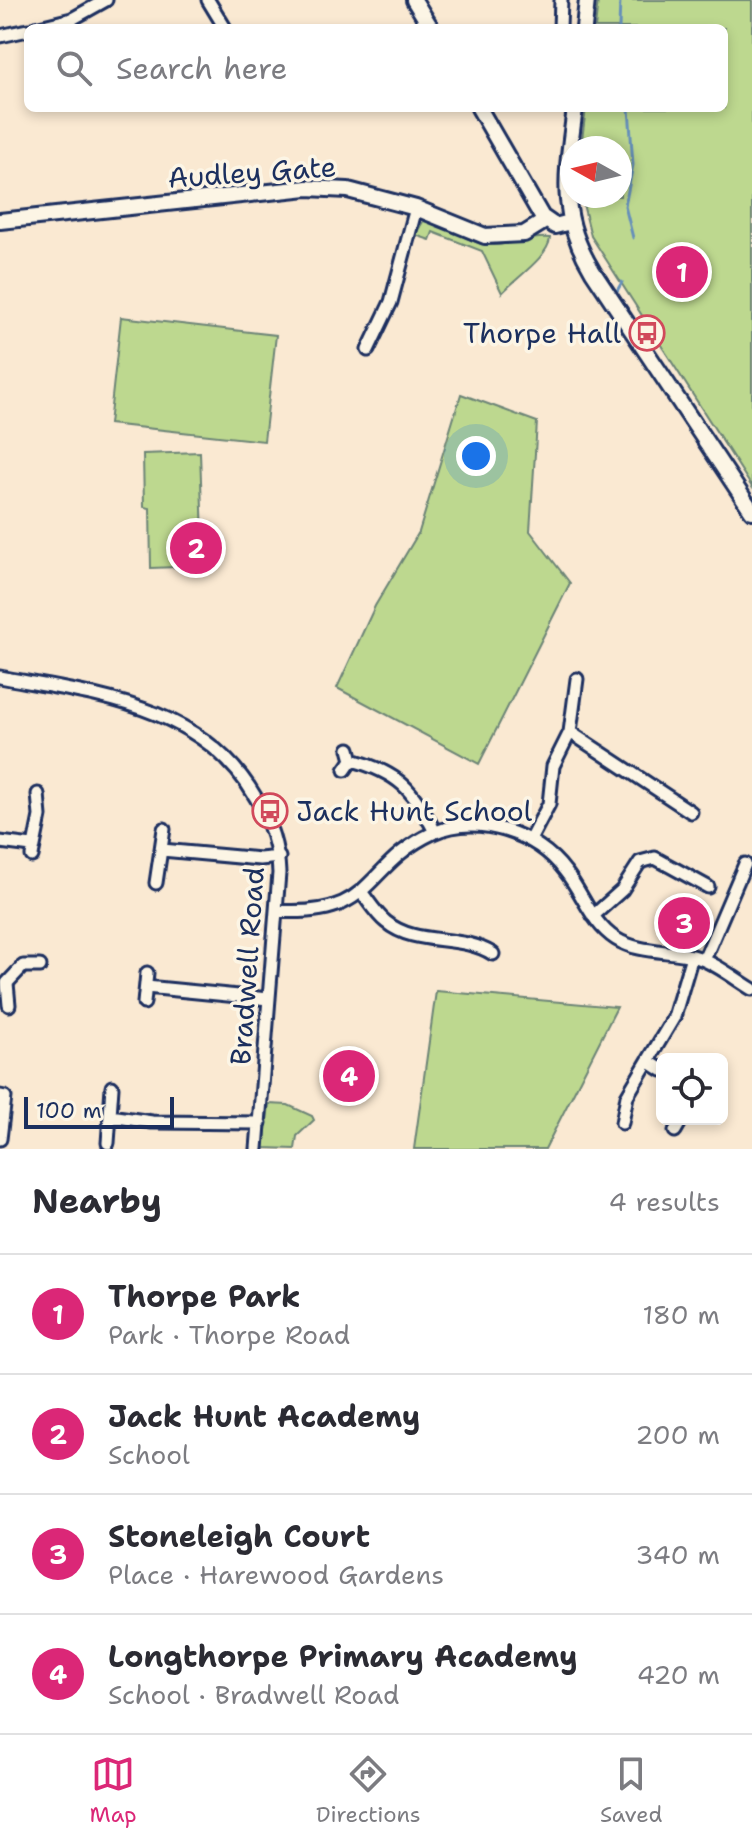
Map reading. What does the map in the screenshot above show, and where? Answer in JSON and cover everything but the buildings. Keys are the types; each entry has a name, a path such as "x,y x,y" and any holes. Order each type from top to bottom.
{"street":[{"path":"51,24 72,19 106,0"},
{"path":"208,0 223,24"},
{"path":"414,0 429,24"},
{"path":"560,24 561,0"},
{"path":"584,24 587,0"},
{"path":"0,36 24,31"},
{"path":"481,112 545,221 555,226 570,222"},
{"path":"575,112 566,200 570,222 593,272 752,511"},
{"name":"Audley Gate","path":"0,221 307,188 348,190 416,208 485,236 524,234 545,221"},
{"path":"368,350 391,302 416,208"},
{"name":"Bradwell Road","path":"0,677 112,698 168,717 218,748 247,781 272,831 279,857 257,1149"},
{"path":"530,840 549,804 553,766 570,732 577,679"},
{"path":"570,732 647,780 669,800 691,812"},
{"path":"349,760 381,768 396,777 410,790 435,832"},
{"path":"0,842 32,851 40,816 38,794"},
{"path":"276,911 317,912 362,893 397,857 435,832 485,826 530,840 553,856 567,872 593,916 616,940 630,946 698,958 752,989"},
{"path":"156,883 164,829"},
{"path":"162,850 260,859 279,857"},
{"path":"593,916 622,890 640,862 655,858 708,887"},
{"path":"622,1123 627,1096 674,1017 698,958 745,864"},
{"path":"362,893 386,922 397,929 413,935 470,943 493,954"},
{"path":"9,1005 4,982 23,966 40,966"},
{"path":"144,1003 147,973"},
{"path":"146,987 269,999"},
{"path":"648,1061 656,1066"},
{"path":"108,1143 112,1087"},
{"path":"0,1096 5,1097 0,1139"},
{"path":"110,1116 152,1122 260,1123"},
{"path":"675,1131 678,1125"}],"green space":[{"path":"598,0 752,0 752,487 591,236 584,208 632,208 632,136 582,136 586,112 728,112 728,24 595,24"},
{"path":"424,220 482,244 499,245 550,238 538,259 502,293 482,251 433,232 430,240 415,235"},
{"path":"121,317 276,335 264,441 109,424"},
{"path":"461,394 537,422 530,531 570,583 479,764 337,688 375,606 419,532"},
{"path":"200,452 204,566 151,568 150,508 144,507 143,454"},
{"path":"436,991 617,1007 545,1149 414,1149"},
{"path":"269,1104 288,1105 312,1116 314,1120 297,1136 295,1149 264,1148"}],"waterway":[{"path":"619,24 620,0"},
{"path":"629,112 633,165 625,206 633,238"},
{"path":"617,291 622,282"}],"place":[{"name":"Thorpe Park","path":"682,272"},
{"name":"Thorpe Hall","path":"647,333"},
{"name":"Jack Hunt Academy","path":"196,548"},
{"name":"Jack Hunt School","path":"270,811"},
{"name":"Stoneleigh Court","path":"684,923"},
{"name":"Longthorpe Primary Academy","path":"349,1076"}]}
